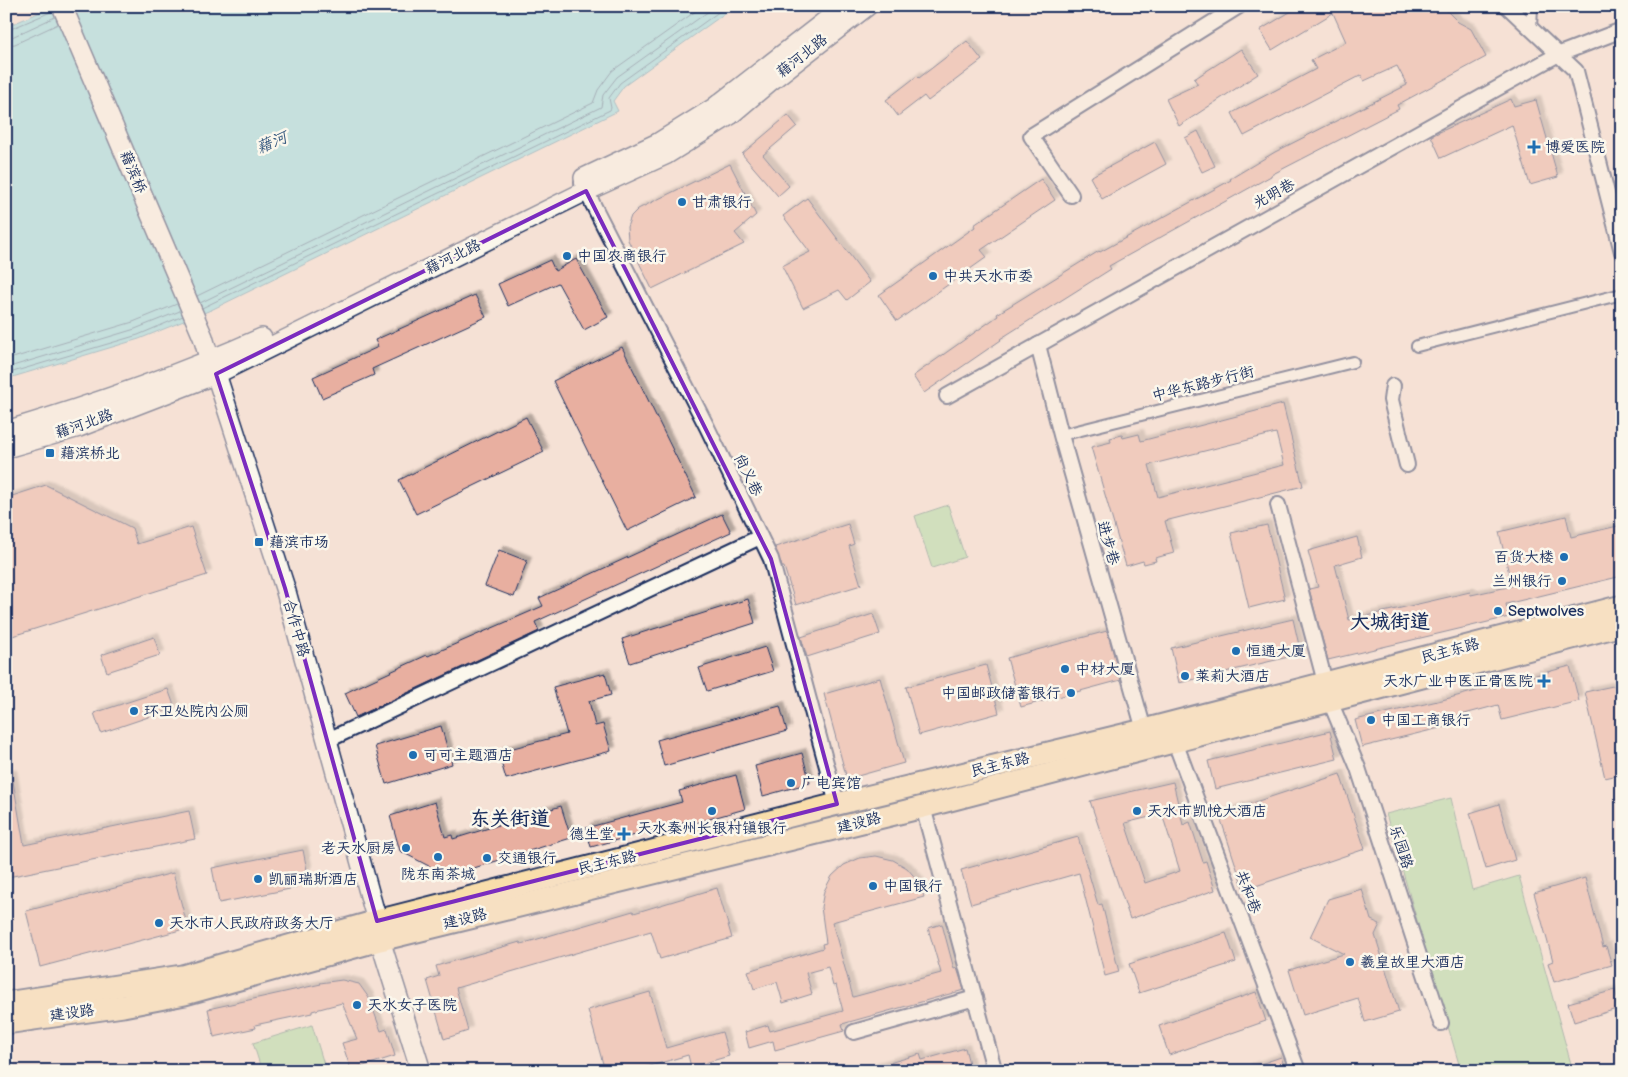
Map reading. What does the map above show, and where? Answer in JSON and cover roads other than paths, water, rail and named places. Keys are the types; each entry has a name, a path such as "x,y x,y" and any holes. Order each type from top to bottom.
{"main road":[{"name":"藉滨桥","path":"62,6 203,337"},
{"name":"藉河北路","path":"6,448 79,427 213,367 583,185 658,143 714,108 845,6"},
{"name":"藉河北路","path":"583,185 667,154 730,115 768,82 867,6"},
{"name":"合作中路","path":"203,337 285,588 328,740 378,931 422,1071"},
{"name":"藉河北路","path":"6,431 213,367"},
{"name":"民主东路","path":"378,931 838,804 1146,739 1328,692 1622,606"},
{"name":"民主东路","path":"1328,692 1622,625"},
{"name":"民主东路","path":"923,807 1146,739"},
{"name":"建设路","path":"6,1002 182,976 923,807"},
{"name":"建设路","path":"6,1023 123,1006 185,994 378,931"}],"street":[{"path":"1070,194 1030,136 1239,6"},
{"path":"1507,6 1576,71 1622,252"},
{"path":"1530,29 1532,6"},
{"name":"光明巷","path":"947,396 1558,55 1622,30"},
{"name":"尚义巷","path":"583,185 702,418 771,559 838,804"},
{"path":"1417,346 1622,294"},
{"name":"进步巷","path":"1038,345 1061,435 1146,739"},
{"name":"中华东路步行街","path":"1061,435 1353,362"},
{"path":"1392,386 1390,400 1407,465"},
{"name":"乐园路","path":"1278,505 1328,692 1358,768 1441,1023"},
{"path":"328,740 760,537"},
{"name":"共和巷","path":"1171,733 1298,1071"},
{"path":"923,807 993,1065"},
{"path":"854,1032 975,998"}],"water":[{"name":"藉河","path":"54,6 735,6 624,86 613,101 618,111 211,310 139,339 6,379 6,27"}],"place":[{"name":"博爱医院","path":"1534,147"},
{"name":"甘肃银行","path":"682,202"},
{"name":"中国农商银行","path":"567,256"},
{"name":"中共天水市委","path":"933,276"},
{"name":"藉滨桥北","path":"50,453"},
{"name":"藉滨市场","path":"259,542"},
{"name":"百货大楼","path":"1564,557"},
{"name":"兰州银行","path":"1562,581"},
{"name":"Septwolves","path":"1498,611"},
{"name":"恒通大厦","path":"1236,651"},
{"name":"中材大厦","path":"1065,669"},
{"name":"莱莉大酒店","path":"1185,676"},
{"name":"天水广业中医正骨医院","path":"1544,681"},
{"name":"中国邮政储蓄银行","path":"1071,693"},
{"name":"环卫处院内公厕","path":"134,711"},
{"name":"中国工商银行","path":"1371,720"},
{"name":"可可主题酒店","path":"413,755"},
{"name":"广电宾馆","path":"791,783"},
{"name":"天水秦州长银村镇银行","path":"712,811"},
{"name":"天水市凯悦大酒店","path":"1137,811"},
{"name":"德生堂","path":"624,834"},
{"name":"老天水厨房","path":"406,848"},
{"name":"陇东南茶城","path":"438,857"},
{"name":"交通银行","path":"487,858"},
{"name":"凯丽瑞斯酒店","path":"258,879"},
{"name":"中国银行","path":"873,886"},
{"name":"天水市人民政府政务大厅","path":"159,923"},
{"name":"羲皇故里大酒店","path":"1350,962"},
{"name":"天水女子医院","path":"357,1005"}],"district":[{"name":"大城街道","path":"1390,622"},
{"name":"东关街道","path":"510,819"}]}
